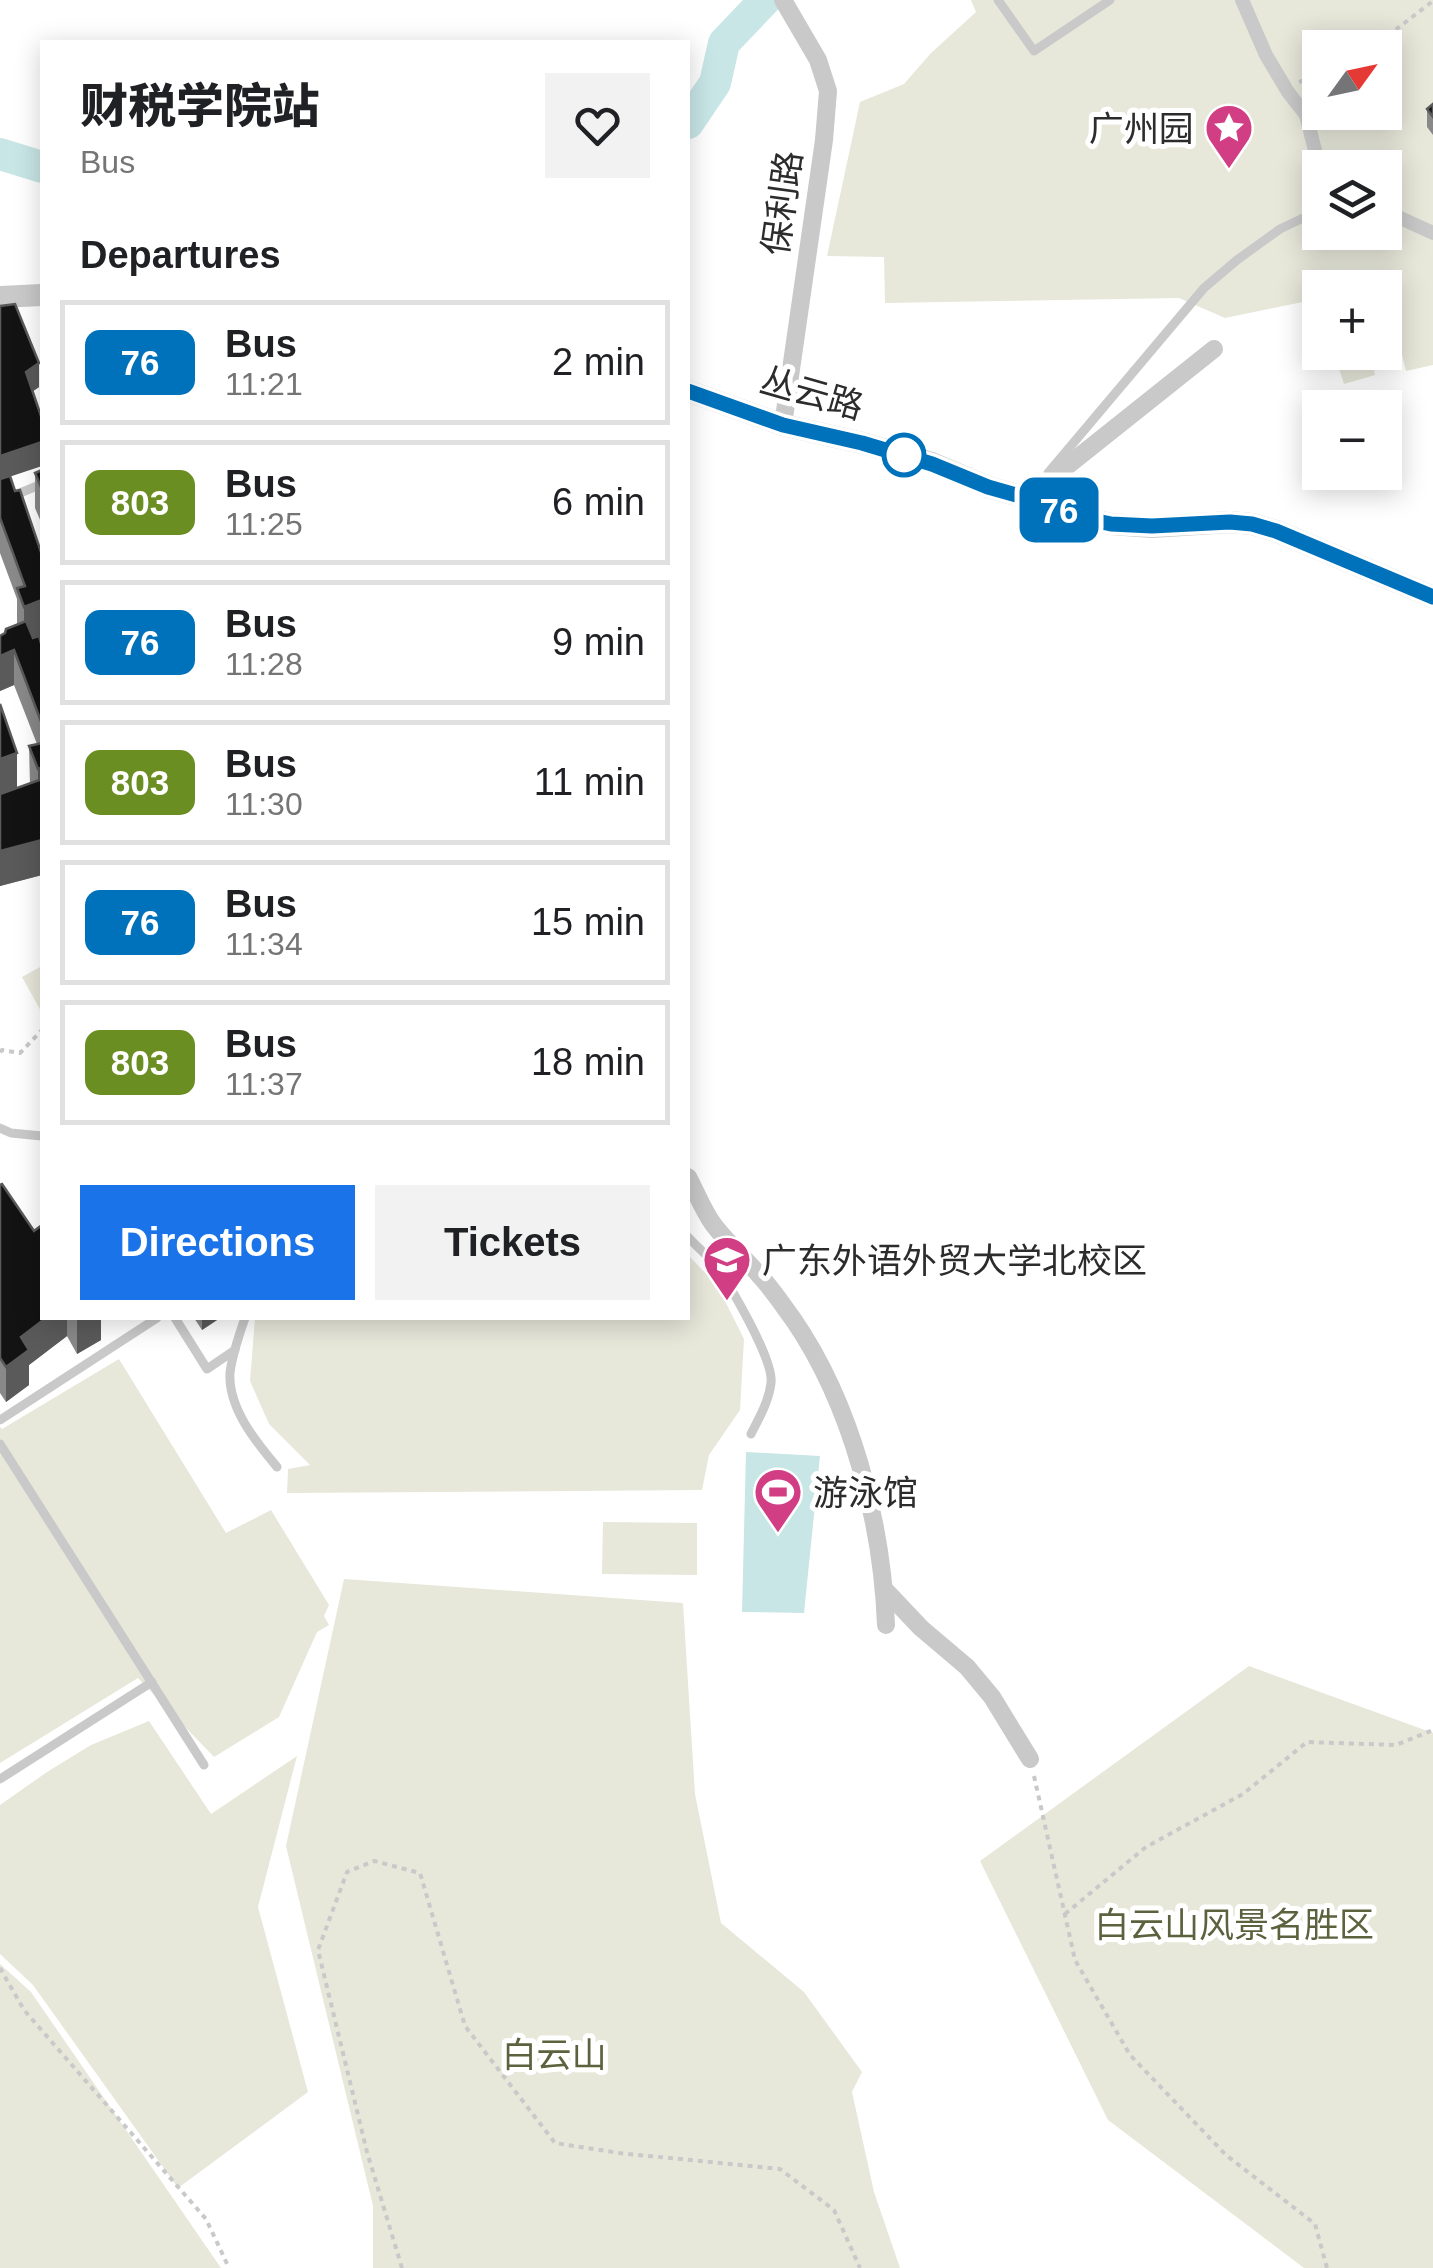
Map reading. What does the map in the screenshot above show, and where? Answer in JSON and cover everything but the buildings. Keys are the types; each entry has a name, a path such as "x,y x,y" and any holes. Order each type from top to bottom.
{"street":[{"path":"1242,0 1266,55 1306,115 1315,150"},
{"name":"保利路","path":"783,425 828,91 818,60 786,6"},
{"path":"1402,218 1433,234"},
{"path":"0,297 40,295"},
{"path":"1027,498 1214,348"},
{"name":"丛云路","path":"690,392 783,425 932,464 1074,516 1111,524 1152,526 1252,524 1433,596"},
{"path":"690,1181 712,1223 764,1280 795,1322 840,1406 862,1472 885,1590 886,1625"},
{"path":"885,1590 921,1628 967,1667 992,1696 1030,1759"}],"lane":[{"path":"998,0 1034,51 1110,0"},
{"path":"1027,498 1204,288 1236,260 1302,219"},
{"path":"0,501 40,485"},
{"path":"0,1128 40,1136"},
{"path":"690,1239 732,1289 772,1380 751,1434"},
{"path":"0,1420 154,1320"},
{"path":"176,1320 207,1369 235,1350"},
{"path":"244,1320 230,1374 233,1398 255,1440 277,1466"},
{"path":"0,1446 204,1765"},
{"path":"0,1779 152,1682"}],"path":[{"path":"1395,30 1433,1"},
{"path":"1285,87 1302,81"},
{"path":"0,1052 20,1054 40,1032"},
{"path":"1065,1914 1146,1847 1243,1794 1306,1742 1396,1745 1433,1730"},
{"path":"1030,1759 1075,1960 1130,2055 1226,2155 1315,2224 1326,2268"},
{"path":"402,2268 367,2152 318,1950 347,1872 374,1861 420,1873 465,2026 554,2143 780,2169 834,2210 860,2268"},
{"path":"0,1968 24,2010 206,2219 228,2268"}],"green space":[{"path":"971,0 1433,0 1433,365 1406,371 1402,355 1402,270 1302,270 1302,302 1225,318 1179,298 885,303 884,257 827,256 860,102 904,84 976,12"},
{"path":"1339,370 1374,370 1375,375 1344,384"},
{"path":"40,967 40,1009 22,977"},
{"path":"690,1257 717,1285 744,1339 740,1410 709,1455 702,1490 287,1493 288,1469 310,1465 269,1424 250,1381 255,1320 690,1320"},
{"path":"119,1359 226,1533 271,1510 329,1605 324,1616 329,1625 317,1632 279,1717 214,1757 138,1678 0,1763 0,1427"},
{"path":"603,1522 697,1523 697,1575 602,1574"},
{"name":"白云山","path":"344,1579 683,1603 695,1794 721,1923 804,1992 862,2072 852,2092 874,2192 900,2268 373,2268 373,2206 286,1846"},
{"name":"白云山风景名胜区","path":"1249,1666 1433,1733 1433,2268 1304,2268 1108,2120 980,1861"},
{"path":"149,1721 211,1814 297,1756 258,1907 308,2092 178,2188 33,1985 0,1954 0,1805 91,1745"},
{"path":"0,1964 31,1992 221,2268 0,2268"}],"water":[{"name":"游泳馆","path":"746,1452 820,1456 804,1613 742,1612"}],"waterway":[{"path":"690,120 715,83 724,43 765,0"},
{"path":"0,154 40,166"}],"bus line":[{"name":"76","path":"690,392 783,425 932,464 1074,516 1111,524 1152,526 1252,524 1433,597"}],"place":[{"name":"广州园","path":"1229,170"},
{"name":"广东外语外贸大学北校区","path":"727,1302"},
{"name":"游泳馆","path":"778,1534"}]}
